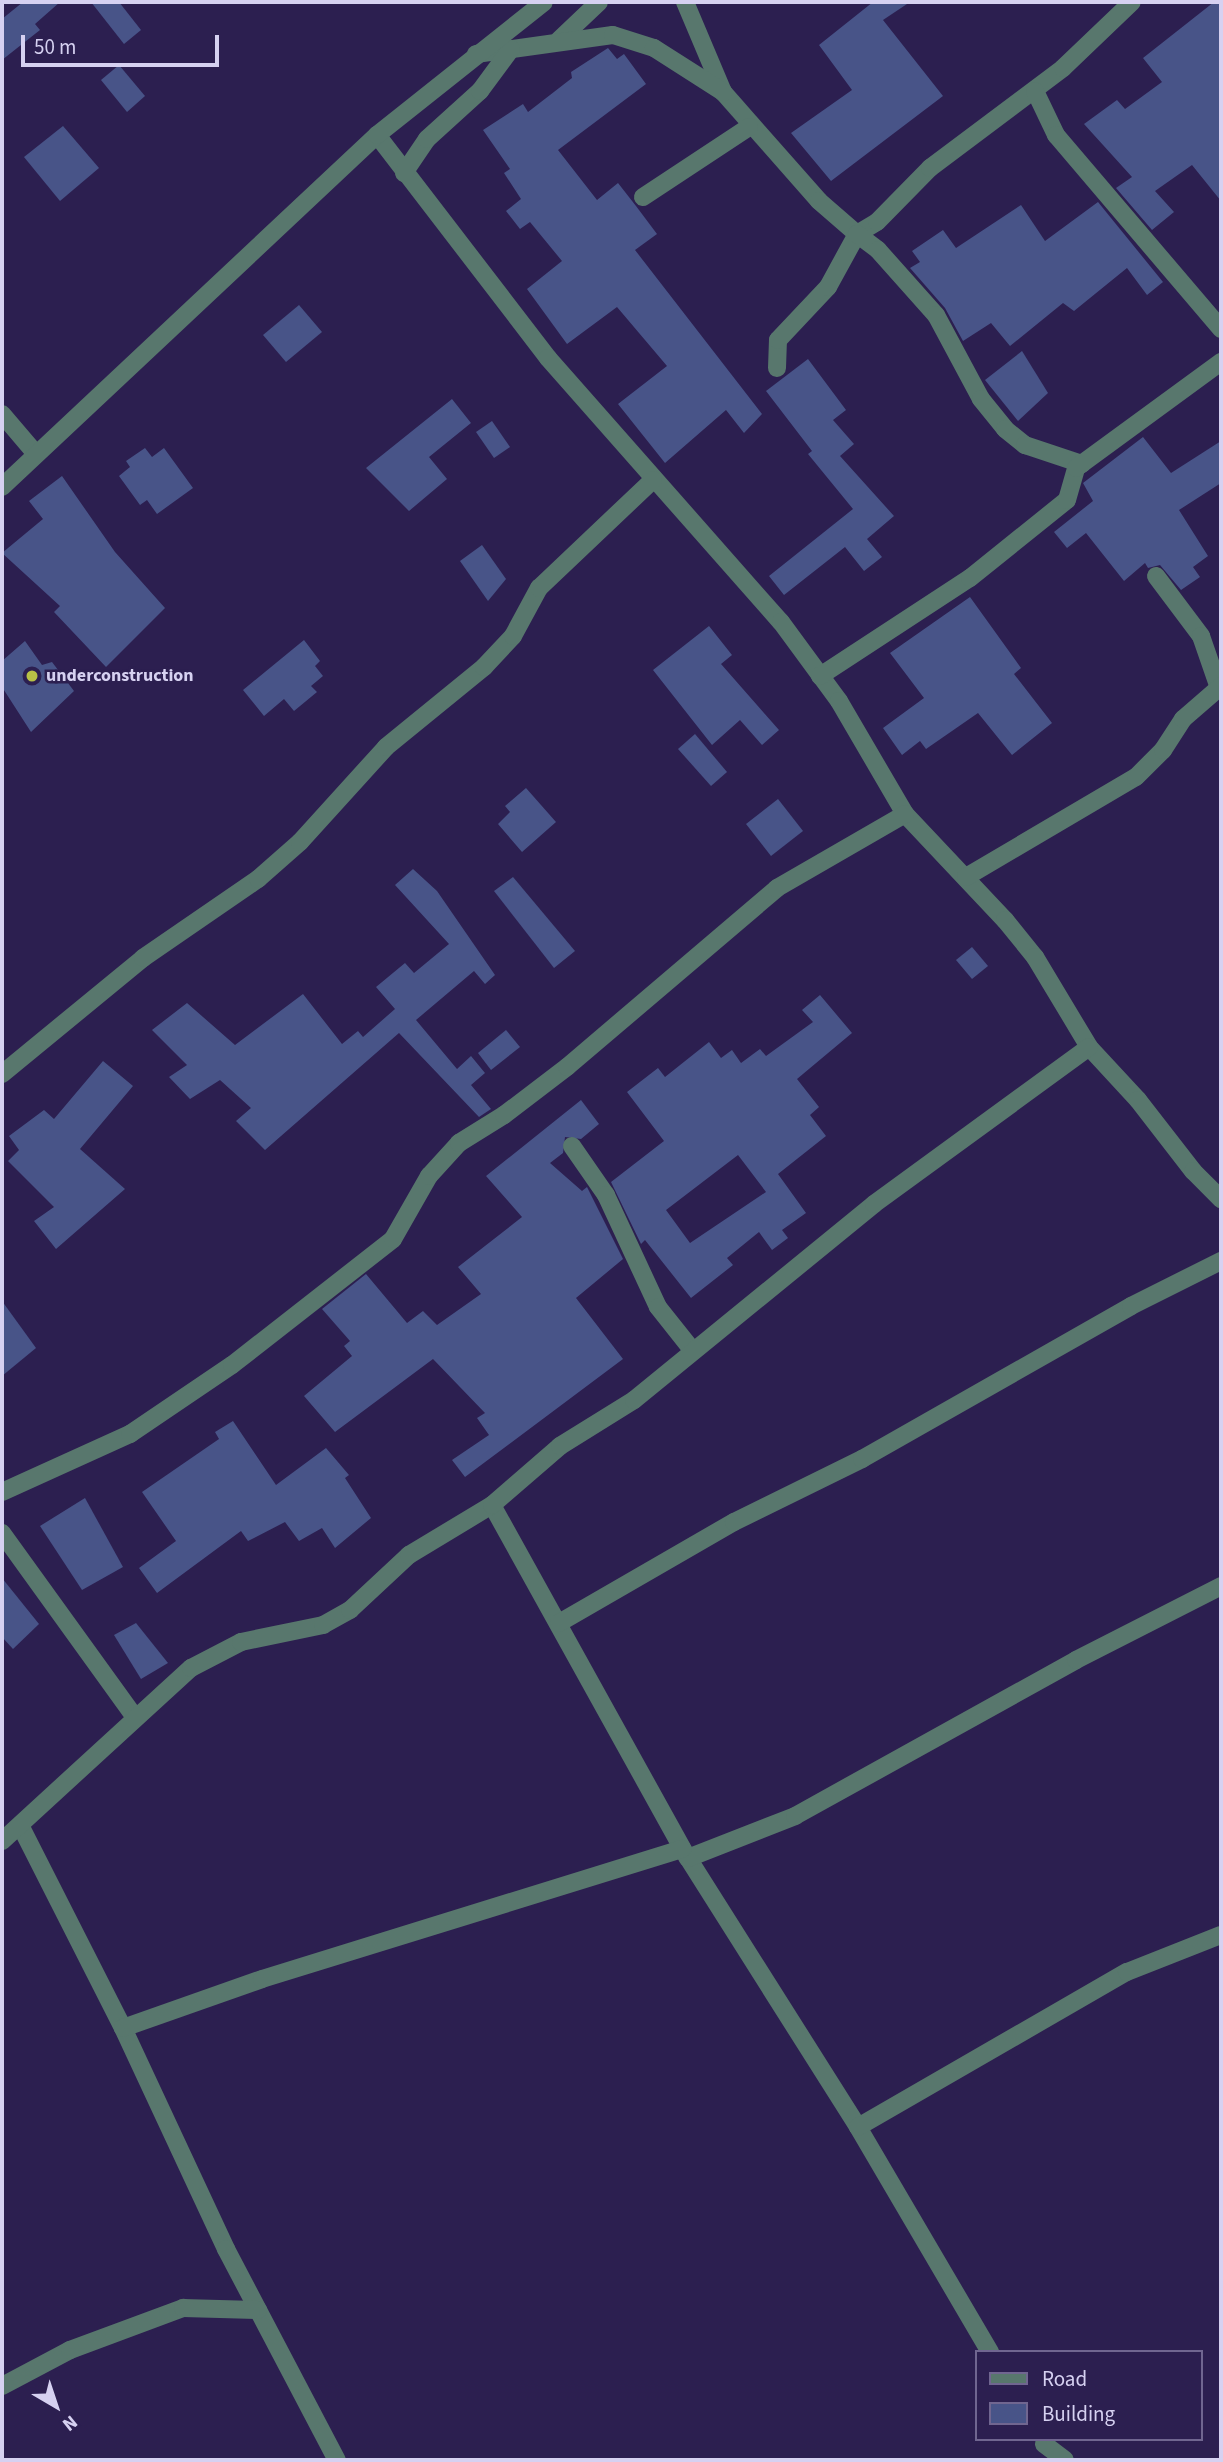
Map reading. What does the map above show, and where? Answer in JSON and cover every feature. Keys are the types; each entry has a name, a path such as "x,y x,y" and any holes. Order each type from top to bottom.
{"street":[{"path":"2,486 377,135 544,2"},
{"path":"558,41 599,2"},
{"path":"685,2 723,92 749,127 819,201 857,234 936,315 981,399 1005,429 1034,450 1082,464"},
{"path":"777,368 778,340 828,287 857,234 877,222 930,168 1035,91 1132,2"},
{"path":"476,54 613,35 634,40 723,92"},
{"path":"404,173 427,139 480,92 511,49"},
{"path":"1035,91 1056,135 1221,329"},
{"path":"643,197 749,127"},
{"path":"377,135 548,358 781,622 886,774 905,814 966,877 1035,957 1089,1047 1138,1100 1192,1171 1221,1199"},
{"path":"820,676 971,578 1056,510 1071,493 1074,474 1082,464 1221,362"},
{"path":"2,414 36,454"},
{"path":"2,1074 143,958 258,879 300,842 386,747 484,667 513,636 539,588 653,480"},
{"path":"966,877 1136,777 1163,750 1183,719 1218,693 1201,636 1156,576"},
{"path":"2,1492 130,1434 232,1365 393,1239 429,1176 459,1143 504,1115 567,1067 777,888 905,814"},
{"path":"2,1841 21,1827 134,1716 216,1652 323,1625 350,1610 409,1555 492,1505 560,1446 634,1399 874,1204 1089,1047"},
{"path":"572,1146 606,1195 658,1307 693,1351"},
{"path":"559,1623 734,1522 862,1459 1131,1306 1221,1261"},
{"path":"492,1505 685,1854 858,2127 989,2350"},
{"path":"2,1533 134,1716"},
{"path":"123,2028 262,1979 685,1854 795,1816 1076,1660 1221,1586"},
{"path":"21,1827 123,2028 258,2310 337,2460"},
{"path":"858,2127 1127,1972 1221,1935"},
{"path":"2,2386 70,2350 183,2308 258,2310"},
{"path":"1043,2442 1053,2460"},
{"path":"1043,2442 1066,2460"}],"building":[{"path":"23,2 60,2 35,24 40,30 2,60 2,19"},
{"path":"91,2 119,2 141,30 124,44"},
{"path":"873,2 910,2 883,20 943,96 831,181 791,133 852,90 819,45"},
{"path":"1214,2 1221,2 1221,201 1192,165 1155,191 1174,212 1152,230 1116,188 1132,177 1084,124 1117,100 1125,109 1162,82 1143,58"},
{"path":"608,48 617,59 624,54 646,84 558,150 597,200 618,183 636,206 657,234 635,250 762,414 744,433 726,410 665,463 618,404 667,366 617,307 567,344 527,289 562,261 530,222 520,229 506,211 521,199 504,173 510,169 483,130 523,104 528,112 572,78 571,72"},
{"path":"119,65 145,96 127,112 101,80"},
{"path":"63,126 99,168 60,201 24,157"},
{"path":"1098,202 1163,282 1147,295 1127,268 1074,311 1063,303 1010,346 991,323 963,341 945,308 910,268 920,262 912,251 943,230 956,248 1021,205 1045,241"},
{"path":"299,305 322,332 286,362 263,335"},
{"path":"1022,351 1048,393 1018,421 985,380"},
{"path":"808,359 846,410 833,420 854,444 840,456 894,516 867,539 882,557 864,571 845,547 784,595 769,576 853,509 808,454 812,451 766,391"},
{"path":"452,399 471,423 429,457 447,479 409,511 366,468"},
{"path":"492,421 510,447 494,458 476,432"},
{"path":"1143,437 1171,473 1221,441 1221,483 1179,510 1208,556 1193,567 1200,577 1181,590 1160,565 1148,568 1145,563 1124,581 1086,533 1067,548 1054,532 1093,501 1083,483"},
{"path":"145,448 152,457 164,448 193,488 157,514 147,500 140,505 119,476 130,467 126,461"},
{"path":"62,476 115,552 165,608 106,667 54,612 60,606 2,553 43,519 29,501"},
{"path":"482,545 506,579 488,601 460,561"},
{"path":"970,597 1021,668 1014,674 1052,723 1012,755 978,713 926,749 920,741 902,755 883,728 924,698 890,653"},
{"path":"709,626 732,655 721,664 779,730 762,745 740,720 712,745 653,670"},
{"path":"304,640 320,661 315,666 323,676 311,686 317,692 294,711 284,699 264,716 243,690"},
{"name":"underconstruction","path":"25,641 42,665 52,662 74,691 31,732 2,687 2,661"},
{"path":"695,734 727,772 711,786 678,749"},
{"path":"526,788 556,822 522,852 498,824 510,812 505,806"},
{"path":"778,799 803,831 771,856 746,824"},
{"path":"413,869 437,891 495,975 485,984 474,971 416,1020 457,1069 471,1056 485,1073 471,1085 491,1109 479,1117 399,1033 265,1150 236,1121 251,1108 220,1080 190,1099 169,1077 187,1065 152,1030 187,1003 235,1045 303,994 342,1044 358,1031 363,1037 395,1009 376,987 405,963 414,973 449,944 395,885"},
{"path":"513,877 575,951 554,968 494,891"},
{"path":"972,947 988,966 972,979 956,960"},
{"path":"820,995 852,1033 797,1079 819,1107 810,1115 826,1136 778,1174 806,1213 782,1230 788,1238 772,1250 759,1232 727,1258 733,1265 691,1298 645,1240 641,1244 611,1182 664,1141 627,1092 658,1068 665,1077 709,1042 721,1058 732,1050 741,1063 760,1049 766,1056 813,1022 802,1010","holes":["738,1155 766,1192 690,1243 666,1210"]},
{"path":"506,1030 520,1047 491,1070 478,1053"},
{"path":"103,1061 133,1086 80,1149 125,1189 56,1249 34,1221 54,1207 8,1161 19,1150 9,1136 44,1110 54,1119"},
{"path":"581,1100 599,1124 581,1139 565,1137 563,1153 550,1163 582,1191 587,1187 623,1259 576,1298 623,1359 465,1477 452,1460 489,1435 477,1418 485,1413 433,1359 335,1432 304,1396 352,1356 344,1346 350,1341 322,1309 366,1274 407,1323 423,1311 437,1325 481,1294 458,1267 522,1217 486,1176"},
{"path":"2,1301 36,1348 2,1376"},
{"path":"233,1421 276,1485 326,1448 349,1475 345,1478 371,1518 335,1548 322,1528 299,1541 285,1522 248,1541 241,1531 157,1593 139,1568 176,1541 142,1492 219,1439 215,1432"},
{"path":"85,1498 123,1567 82,1590 40,1526"},
{"path":"2,1578 39,1624 13,1649 2,1637"},
{"path":"136,1623 168,1663 141,1679 114,1635"}],"place":[{"name":"underconstruction","path":"32,676"}]}
